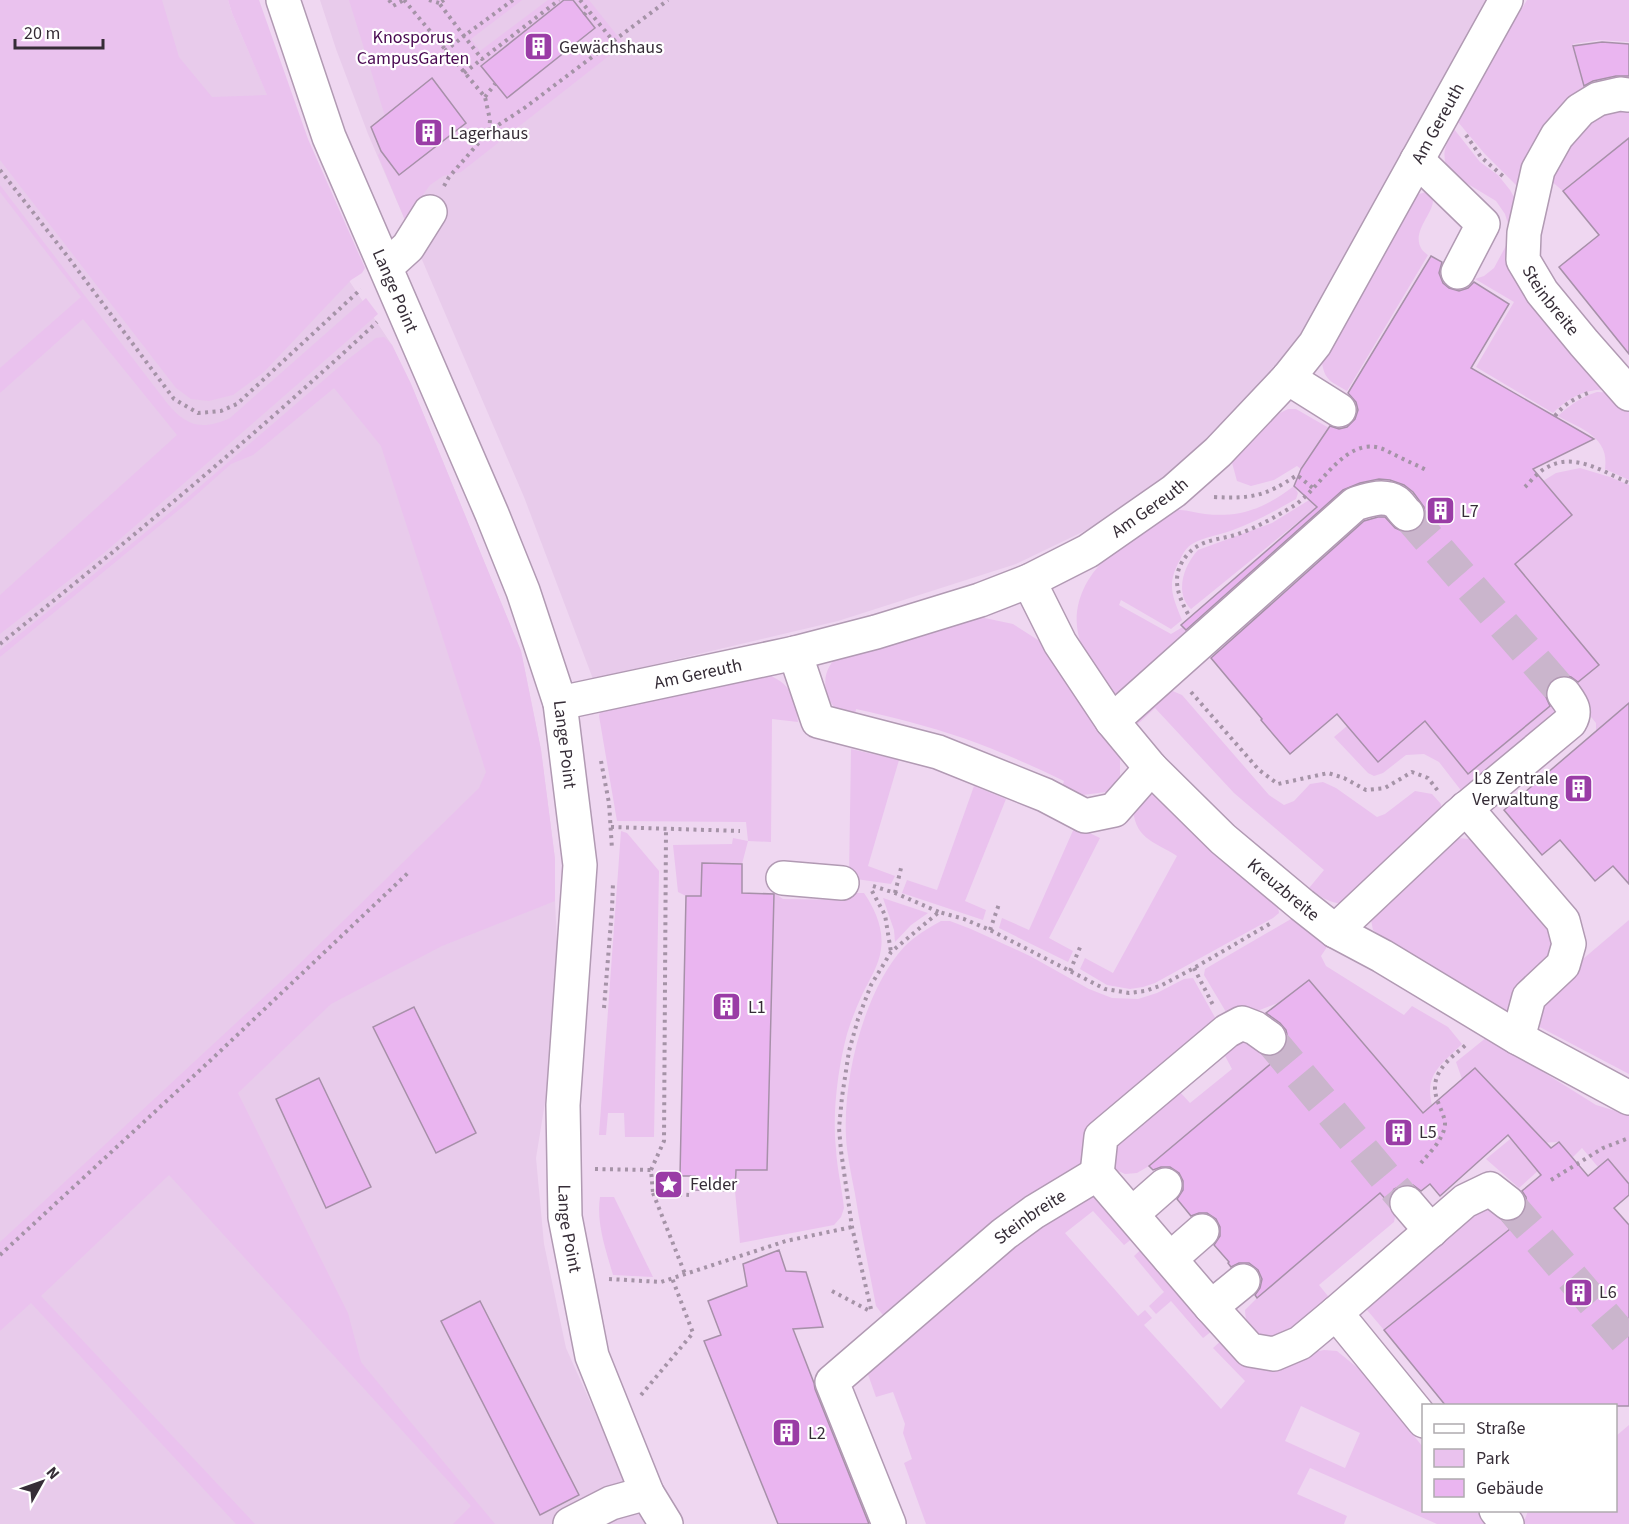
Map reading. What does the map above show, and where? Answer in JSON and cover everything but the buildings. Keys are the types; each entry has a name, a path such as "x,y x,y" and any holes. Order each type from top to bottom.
{"street":[{"name":"Lange Point","path":"283,0 329,137 501,536 523,591 560,703 580,865 563,1105 565,1216 592,1356 647,1493 666,1524"},
{"name":"Am Gereuth","path":"560,703 795,653 876,632 980,600 1029,581 1088,551 1174,491 1218,452 1288,378 1315,344 1506,0"},
{"name":"Steinbreite","path":"1629,95 1620,94 1598,99 1580,110 1557,136 1538,170 1524,233 1523,260 1542,291 1629,394"},
{"path":"1417,160 1483,224 1458,272"},
{"path":"386,267 408,247 430,212"},
{"path":"1288,378 1339,410"},
{"path":"1112,721 1355,504 1383,498 1395,502 1407,514"},
{"name":"Kreuzbreite","path":"1029,581 1060,643 1112,721 1151,768 1223,839 1335,931 1382,956 1505,1031 1629,1098"},
{"path":"795,653 818,721 938,752 1045,795 1085,816 1114,810 1151,768"},
{"path":"1335,931 1462,812 1570,722 1574,711 1573,706 1564,694"},
{"path":"1462,812 1563,921 1569,944 1563,965 1529,997 1505,1031"},
{"path":"783,878 842,884"},
{"path":"1269,1038 1242,1023 1227,1031 1101,1137 1097,1174 1250,1350 1274,1354 1300,1343 1465,1201 1490,1189 1508,1203"},
{"name":"Steinbreite","path":"889,1524 832,1382 1004,1234 1034,1212 1097,1174"},
{"path":"1132,1214 1165,1185"},
{"path":"1407,1203 1431,1231"},
{"path":"1170,1259 1202,1230"},
{"path":"1211,1307 1243,1281"},
{"path":"1336,1313 1389,1358 1422,1404"},
{"path":"570,1524 611,1503 647,1493"}],"path":[{"path":"389,0 393,6 404,0 485,97 490,120 489,131"},
{"path":"429,0 438,2 444,0"},
{"path":"445,51 513,0"},
{"path":"464,73 559,0"},
{"path":"580,0 614,42"},
{"path":"430,212 449,177 489,131 523,109 668,0"},
{"path":"438,2 482,59"},
{"path":"584,15 588,10"},
{"path":"485,97 495,84"},
{"path":"1460,128 1481,158 1501,173 1529,205"},
{"path":"0,170 174,399 198,414 220,411 237,404 386,267"},
{"path":"0,644 108,557 197,481 400,301"},
{"path":"1189,617 1178,596 1176,580 1181,564 1188,554 1206,541 1236,535 1273,518 1296,504 1352,451 1376,446 1428,471"},
{"path":"1525,487 1545,468 1559,462 1577,461 1629,483"},
{"path":"1234,498 1268,492 1297,475 1314,489"},
{"path":"1171,668 1259,770 1278,784 1328,773 1344,778 1366,790 1385,788 1412,772 1428,778 1462,812"},
{"path":"611,827 740,831"},
{"path":"666,829 664,1141 651,1170 654,1193 685,1274"},
{"path":"895,893 901,868"},
{"path":"0,1255 411,871"},
{"path":"891,952 885,915 869,885 990,930 1105,989 1129,993 1145,991 1162,985 1302,905"},
{"path":"990,930 999,904"},
{"path":"832,1291 871,1312 852,1227 839,1128 849,1052 858,1019 871,985 891,952 939,912"},
{"path":"1070,970 1081,945"},
{"path":"1194,968 1227,1031"},
{"path":"1421,1163 1441,1138 1445,1122 1434,1094 1435,1077 1449,1059 1505,1031"},
{"path":"1551,1180 1603,1148 1629,1138"},
{"path":"591,1169 651,1170"},
{"path":"654,1193 689,1195"},
{"path":"605,1279 662,1282 786,1241 852,1227"},
{"path":"638,1398 693,1333 672,1278"}],"shaded area":[{"path":"0,0 228,0 344,273 392,345 411,384 521,651 541,750 555,859 560,1010 536,1158 544,1244 566,1348 645,1524 0,1524"},
{"path":"320,0 1493,0 1365,226 1299,336 1274,371 1247,401 1162,484 1101,523 1016,564 838,621 593,679 524,497 368,134"}],"green space":[{"path":"0,0 162,0 179,57 212,97 267,95 228,0 259,0 308,139 365,268 264,372 233,395 209,401 191,399 176,388 0,160"},
{"name":"Knosporus CampusGarten","path":"349,0 522,0 471,39 480,51 548,0 564,0 481,66 507,98 595,28 573,0 589,0 624,44 461,172 443,176 430,185 405,220 378,155 381,151 399,174 466,123 448,100 393,142"},
{"path":"1527,0 1629,0 1629,42 1600,40 1573,44 1586,92 1522,191 1484,153 1458,122 1492,57"},
{"path":"1629,102 1629,138 1563,191 1550,180 1577,126"},
{"path":"1454,129 1480,162 1498,175 1510,190 1517,202 1516,230 1612,389 1580,394 1553,413 1476,367 1514,302 1475,279 1484,276 1494,268 1508,242 1510,230 1505,214 1496,201 1448,172 1445,150"},
{"path":"0,185 167,403 181,417 195,424 211,424 230,418 366,298 378,314 104,553 0,634 0,595 177,435 83,319 0,393 0,368 81,297 0,192"},
{"path":"1426,192 1432,197 1433,202 1420,232 1419,240 1421,249 1428,255 1347,391 1328,378 1322,363 1412,203 1419,194"},
{"path":"384,337 392,345 411,384 521,651 541,750 555,859 555,901 442,946 331,1004 238,1093 348,1313 361,1362 495,1524 453,1524 471,1506 169,1175 41,1296 255,1524 236,1524 31,1303 0,1331 0,1242 292,971 479,788 486,772 381,446 334,388 253,455 231,464 186,504 0,657 0,650 168,514 347,360 376,338"},
{"path":"1597,392 1616,393 1629,406 1629,480 1605,469 1603,449 1592,435 1558,416 1576,402"},
{"path":"1288,409 1296,409 1329,428 1301,469 1297,466 1274,480 1251,486 1237,481 1231,459 1280,413"},
{"path":"1377,458 1191,609 1183,595 1182,587 1185,571 1198,550 1272,523"},
{"path":"1580,468 1629,485 1629,703 1596,731 1596,723 1569,690 1598,665 1524,576 1495,581 1572,515 1543,481 1556,473"},
{"path":"1294,486 1298,493 1296,499 1249,523 1192,544 1187,548 1176,567 1172,582 1173,596 1182,620 1171,629 1121,600 1119,605 1171,634 1186,625 1195,635 1124,695 1112,693 1085,652 1078,634 1080,597 1085,585 1100,565 1173,511 1185,510 1218,515 1241,513 1263,506"},
{"path":"980,617 1013,624 1041,642 1120,753 1120,777 1114,786 1106,792 1083,795 1061,790 1064,781 963,738 856,709 855,718 834,707 830,701 825,682 826,676 830,666 841,652"},
{"path":"769,675 788,688 794,699 798,722 772,719 771,842 748,841 746,822 617,821 600,711"},
{"path":"1168,689 1182,695 1269,795 1284,805 1294,801 1310,784 1323,782 1336,788 1377,817 1385,814 1415,791 1432,794 1441,804 1442,818 1346,903 1326,900 1309,888 1324,870 1234,793 1155,708 1138,724 1135,719"},
{"path":"1557,700 1561,710 1463,793 1439,762 1424,754 1406,755 1383,773 1374,776 1368,773 1334,737 1347,726 1378,762 1424,722 1468,773"},
{"path":"851,749 899,760 868,866 895,876 891,884 849,878"},
{"path":"974,786 1006,799 965,901 986,910 983,920 902,893 907,880 937,890"},
{"path":"1158,795 1275,901 1279,913 1155,983 1130,989 1107,985 1080,969 1085,958 1113,973 1177,856 1148,839 1138,828 1133,810 1142,799"},
{"path":"1075,826 1100,838 1049,938 1073,951 1068,962 999,928 1002,918 1029,930"},
{"path":"621,831 627,833 659,871 654,1137 625,1137 624,1113 608,1113 606,1135 599,1135"},
{"path":"733,838 748,841 742,864 702,863 701,896 686,896 678,892 673,845 732,844"},
{"path":"1457,838 1470,839 1554,937 1558,951 1507,1012 1392,944 1373,930 1371,920"},
{"path":"774,893 783,899 848,900 848,893 864,893 878,920 882,942 876,967 849,1029 839,1076 835,1106 835,1135 844,1208 841,1217 834,1225 740,1243 735,1191 736,1170 767,1170"},
{"path":"883,898 928,913 911,925 895,942 894,930"},
{"path":"1291,919 1299,920 1331,941 1321,956 1326,966 1404,1015 1412,1006 1448,1027 1462,1044 1436,1070 1430,1085 1432,1105 1424,1113 1309,980 1278,1003 1252,1013 1229,1017 1204,975 1205,969"},
{"path":"1629,920 1629,1074 1534,1024 1544,992"},
{"path":"941,921 950,921 971,929 1030,956 1089,989 1112,998 1138,999 1157,993 1184,979 1193,978 1217,1021 1081,1166 887,1317 876,1306 851,1172 847,1149 847,1098 857,1042 876,989 889,966 904,947"},
{"path":"1234,1037 1260,1045 1274,1061 1149,1166 1137,1173 1125,1174 1116,1170 1110,1159 1111,1143 1179,1091 1190,1103 1232,1069 1224,1054"},
{"path":"1487,1037 1596,1105 1629,1115 1629,1186 1604,1174 1582,1148 1572,1158 1558,1142 1540,1143 1541,1168 1519,1188 1486,1159 1526,1126 1525,1120 1476,1068 1462,1079 1456,1062"},
{"path":"1380,1193 1396,1212 1394,1222 1319,1285 1332,1301 1276,1341 1254,1332 1248,1324 1245,1310"},
{"path":"1101,1194 1138,1234 1124,1245 1093,1211 1065,1233 1138,1316 1145,1310 1152,1318 1144,1325 1221,1409 1245,1381 1213,1348 1224,1338 1282,1367 1293,1364 1310,1353 1324,1350 1337,1351 1359,1369 1422,1446 1422,1512 1477,1512 1488,1524 1437,1524 1310,1468 1297,1494 1347,1516 1344,1524 926,1524 904,1463 912,1459 903,1433 905,1424 893,1392 876,1397 865,1366 913,1324 1076,1199","holes":["1301,1406 1360,1433 1345,1468 1285,1441"]},
{"path":"600,1197 614,1197 653,1277 613,1275 599,1217"},
{"path":"1482,1203 1497,1213 1510,1229 1384,1330 1362,1304"},
{"path":"1147,1244 1217,1327 1203,1338 1171,1301 1156,1314 1149,1306 1164,1292 1134,1256"},
{"path":"1629,1425 1629,1524 1523,1524 1528,1512 1617,1512 1617,1435"}],"tunnel":[{"path":"1407,514 1564,694"},
{"path":"1269,1038 1407,1203"},
{"path":"1508,1203 1629,1344"}],"place":[{"name":"Gewächshaus","path":"538,47"},
{"name":"Lagerhaus","path":"429,133"},
{"name":"L7","path":"1440,511"},
{"name":"L8 Zentrale Verwaltung","path":"1579,788"},
{"name":"L1","path":"727,1007"},
{"name":"L5","path":"1398,1132"},
{"name":"Felder","path":"669,1184"},
{"name":"L6","path":"1578,1292"},
{"name":"L2","path":"787,1433"}]}
